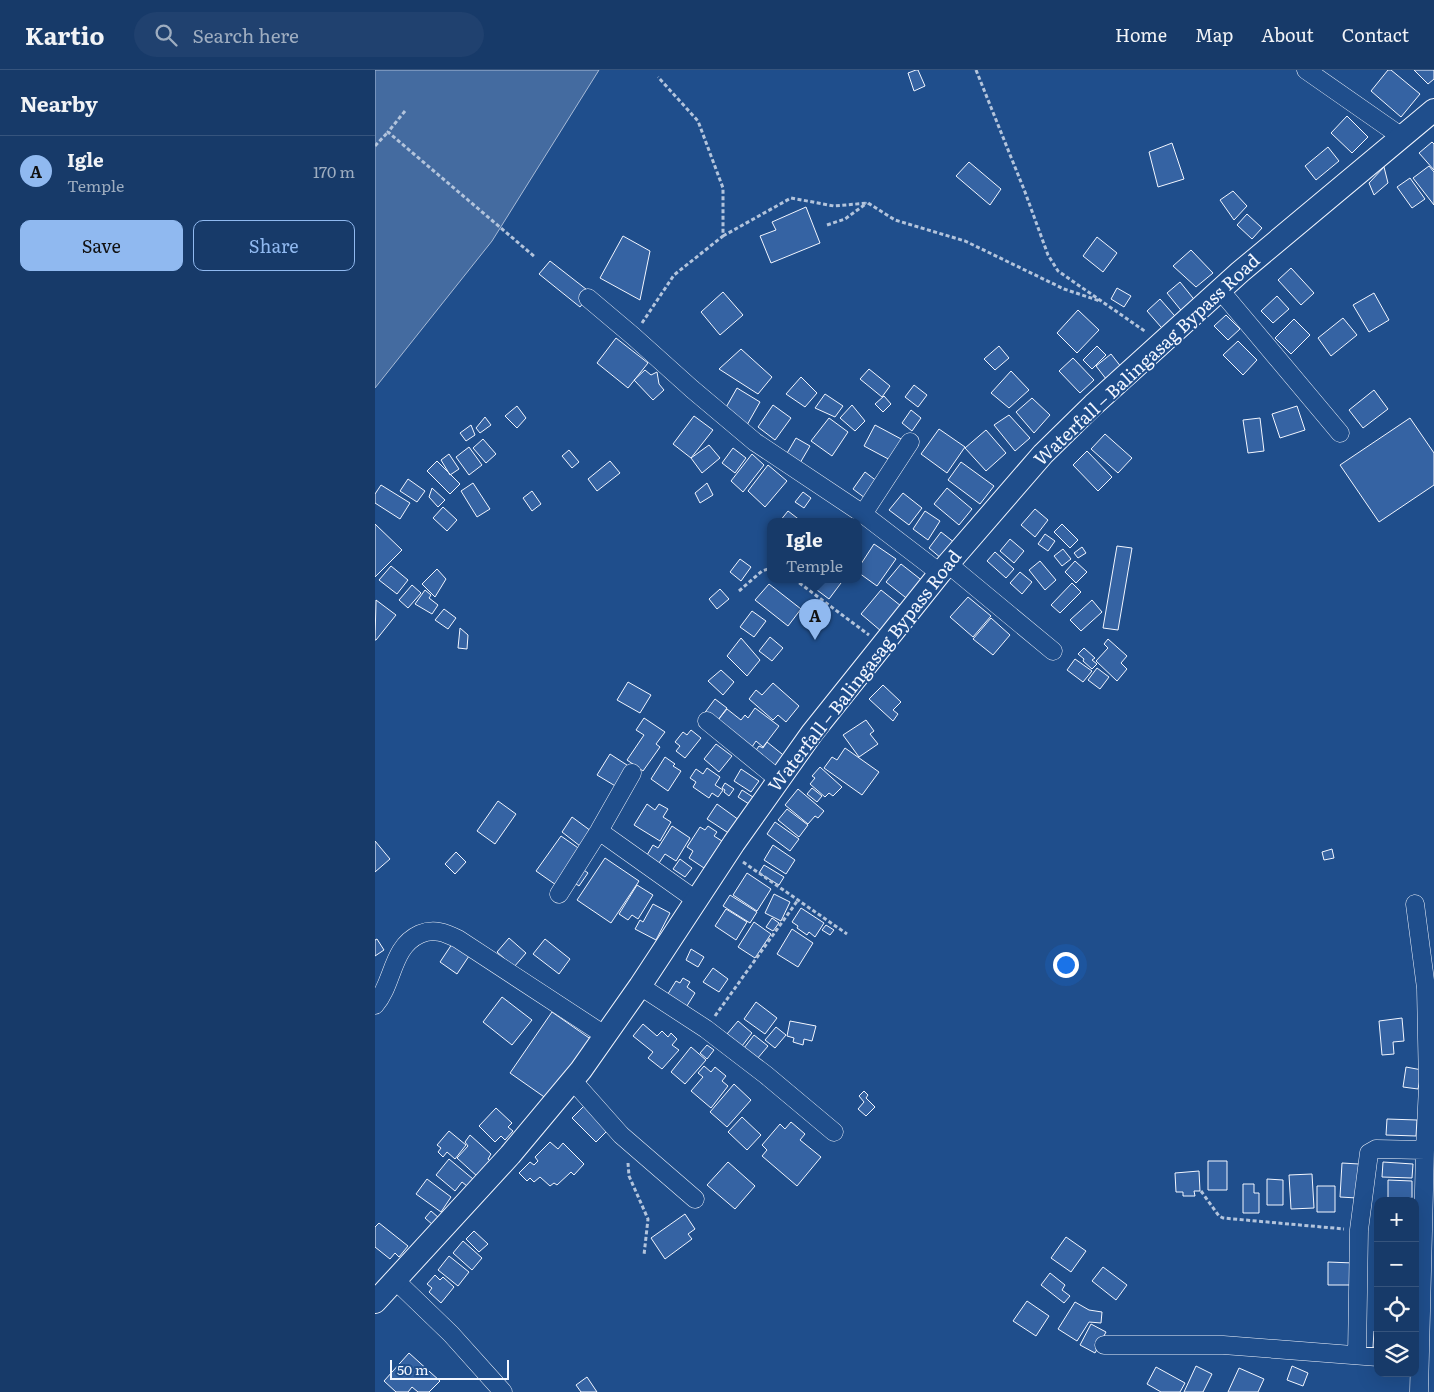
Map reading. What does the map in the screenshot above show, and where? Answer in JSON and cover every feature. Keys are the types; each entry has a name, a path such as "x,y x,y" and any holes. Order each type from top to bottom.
{"main road":[{"name":"Waterfall ‒ Balingasag Bypass Road","path":"375,1302 510,1155 573,1081 640,986 728,851 812,732 944,568 1043,454 1220,290 1434,110"}],"street":[{"path":"1306,70 1403,137"},
{"path":"1220,290 1340,432"},
{"path":"588,298 755,442 944,568 1053,651"},
{"path":"863,514 911,442"},
{"path":"707,721 778,779"},
{"path":"559,894 632,774"},
{"path":"599,831 696,900"},
{"path":"1415,904 1427,1012 1428,1086 1419,1332"},
{"path":"375,1005 382,995 395,962 405,944 413,937 426,931 438,931 458,940 606,1036"},
{"path":"640,986 706,1029 766,1075 834,1132"},
{"path":"573,1081 627,1140 695,1199"},
{"path":"1357,1355 1359,1230 1371,1151 1376,1149 1425,1150"},
{"path":"395,1280 451,1334 503,1392"},
{"path":"1104,1345 1223,1346 1374,1357"},
{"path":"1419,1377 1419,1392"}],"path":[{"path":"976,70 1048,255 1058,271 1100,301 1134,322 1161,343"},
{"path":"658,77 698,121 723,188 723,236"},
{"path":"375,146 405,111"},
{"path":"388,132 535,257"},
{"path":"633,336 674,275 723,236 791,198 834,206 868,203 895,220 965,241 1057,286 1100,301"},
{"path":"827,225 845,219 868,203"},
{"path":"739,591 762,571 767,569"},
{"path":"799,583 882,644"},
{"path":"728,851 847,934"},
{"path":"706,1029 798,900"},
{"path":"627,1140 629,1176 648,1219 644,1255"},
{"path":"1201,1191 1219,1216 1223,1218 1359,1230"}],"water":[{"path":"375,70 599,70 492,241 375,388"}],"building":[{"path":"918,70 925,86 914,91 908,73"},
{"path":"1388,70 1391,70 1420,94 1401,117 1371,91"},
{"path":"1414,70 1434,70 1434,79 1428,84"},
{"path":"1347,116 1368,137 1352,153 1331,133"},
{"path":"1432,142 1434,144 1434,170 1419,153"},
{"path":"1172,143 1184,179 1158,187 1149,152"},
{"path":"1328,147 1339,161 1316,180 1305,166"},
{"path":"969,162 1001,189 990,205 956,176"},
{"path":"1429,166 1434,172 1434,205 1413,178"},
{"path":"1384,167 1388,183 1374,195 1369,183"},
{"path":"1410,178 1425,199 1412,208 1397,187"},
{"path":"1233,191 1247,206 1234,220 1220,200"},
{"path":"806,207 820,243 771,263 760,236 776,230 772,222"},
{"path":"1247,214 1262,228 1252,239 1237,225"},
{"path":"623,236 650,251 640,300 600,278"},
{"path":"1097,237 1117,253 1103,272 1083,256"},
{"path":"1191,250 1213,273 1196,287 1173,266"},
{"path":"550,261 591,293 580,307 539,274"},
{"path":"1291,268 1314,293 1301,305 1278,280"},
{"path":"1180,282 1197,303 1184,314 1167,293"},
{"path":"1117,288 1131,296 1124,307 1111,299"},
{"path":"723,292 743,315 720,335 701,312"},
{"path":"1374,293 1389,320 1369,332 1353,305"},
{"path":"1277,296 1289,309 1273,323 1261,311"},
{"path":"1160,299 1181,323 1168,335 1147,311"},
{"path":"1078,310 1099,330 1077,353 1057,333"},
{"path":"1226,315 1240,329 1228,340 1214,326"},
{"path":"1343,318 1357,335 1331,356 1318,338"},
{"path":"1294,319 1310,335 1291,354 1275,338"},
{"path":"616,338 648,363 628,388 597,363"},
{"path":"1238,341 1257,360 1243,375 1223,355"},
{"path":"999,346 1009,358 995,370 984,359"},
{"path":"1097,346 1106,355 1092,369 1083,360"},
{"path":"741,349 772,377 758,394 719,369"},
{"path":"1111,354 1125,372 1110,384 1096,366"},
{"path":"1073,358 1094,380 1080,393 1059,371"},
{"path":"869,369 890,386 882,397 860,379"},
{"path":"645,370 651,375 657,372 659,384 664,390 653,400 634,380"},
{"path":"1011,371 1029,390 1009,408 991,393"},
{"path":"801,377 817,393 805,407 786,394"},
{"path":"914,385 927,395 918,407 905,397"},
{"path":"737,388 760,402 747,425 724,411"},
{"path":"1374,390 1388,409 1363,428 1349,410"},
{"path":"825,394 843,406 835,417 815,408"},
{"path":"884,396 891,404 883,412 875,404"},
{"path":"1032,398 1050,415 1034,433 1016,412"},
{"path":"773,405 791,418 775,440 758,427"},
{"path":"852,405 865,421 855,431 840,418"},
{"path":"517,406 526,418 517,428 505,416"},
{"path":"1297,406 1305,430 1280,438 1272,414"},
{"path":"911,410 921,418 912,431 902,423"},
{"path":"1009,415 1030,438 1015,451 994,425"},
{"path":"694,416 713,430 691,458 673,444"},
{"path":"485,417 491,425 480,433 476,428"},
{"path":"829,418 848,432 832,456 811,441"},
{"path":"1260,418 1264,451 1248,453 1243,420"},
{"path":"1410,418 1434,453 1434,485 1379,522 1340,465"},
{"path":"471,425 475,435 466,441 460,433"},
{"path":"875,425 903,440 892,461 864,446"},
{"path":"939,429 965,447 947,473 921,454"},
{"path":"986,430 1006,453 986,471 965,448"},
{"path":"1105,434 1132,458 1118,473 1091,449"},
{"path":"796,438 810,446 800,463 786,455"},
{"path":"483,439 496,454 486,463 473,448"},
{"path":"709,445 720,458 702,473 691,458"},
{"path":"469,447 482,465 469,475 456,457"},
{"path":"733,448 746,458 735,473 722,463"},
{"path":"569,450 579,462 572,468 562,456"},
{"path":"1087,451 1112,477 1098,491 1073,465"},
{"path":"449,454 459,469 450,475 441,460"},
{"path":"752,454 764,465 743,492 731,481"},
{"path":"437,461 460,484 450,494 427,471"},
{"path":"610,461 620,473 597,491 588,479"},
{"path":"961,462 994,486 980,504 948,480"},
{"path":"768,465 787,481 765,507 748,491"},
{"path":"865,472 878,482 865,498 853,489"},
{"path":"408,479 425,491 417,502 400,491"},
{"path":"473,483 490,509 477,517 461,491"},
{"path":"707,483 713,495 700,503 695,493"},
{"path":"381,485 410,503 400,519 375,503 375,494"},
{"path":"432,488 445,500 438,507 429,497"},
{"path":"947,488 972,509 959,525 934,504"},
{"path":"532,491 541,504 532,511 523,498"},
{"path":"803,492 811,498 804,508 795,502"},
{"path":"903,493 922,508 909,525 889,510"},
{"path":"443,507 457,520 447,531 433,518"},
{"path":"1035,509 1048,520 1035,537 1021,525"},
{"path":"788,511 797,518 782,518"},
{"path":"925,511 940,521 928,540 913,529"},
{"path":"375,524 402,550 375,577"},
{"path":"1062,524 1078,540 1070,548 1054,532"},
{"path":"941,532 955,543 942,559 929,548"},
{"path":"1045,534 1055,541 1048,551 1038,544"},
{"path":"1010,539 1024,551 1014,563 1000,551"},
{"path":"874,544 896,559 877,586 862,575 862,562"},
{"path":"1117,546 1132,548 1118,630 1103,628"},
{"path":"1082,547 1086,553 1078,558 1074,553"},
{"path":"1063,549 1071,559 1062,566 1054,556"},
{"path":"995,552 1014,569 1006,578 987,561"},
{"path":"740,559 751,567 741,581 730,572"},
{"path":"1040,561 1056,580 1045,590 1029,570"},
{"path":"1075,561 1087,572 1076,583 1065,572"},
{"path":"901,564 924,582 910,601 886,582"},
{"path":"391,566 408,580 397,594 379,580"},
{"path":"437,569 446,579 435,597 422,584"},
{"path":"1020,572 1032,582 1022,594 1010,583"},
{"path":"810,583 841,583 829,599"},
{"path":"1072,583 1081,592 1060,613 1051,605"},
{"path":"769,584 801,609 788,626 755,600"},
{"path":"412,585 421,593 408,608 399,600"},
{"path":"720,589 729,599 717,609 709,599"},
{"path":"425,590 431,595 429,598 438,605 432,614 415,604"},
{"path":"881,590 901,606 881,631 861,614"},
{"path":"968,597 991,616 973,637 950,617"},
{"path":"376,600 396,615 375,640"},
{"path":"1092,600 1102,612 1081,631 1070,620"},
{"path":"444,609 456,618 448,629 435,620"},
{"path":"752,611 766,621 754,637 740,627"},
{"path":"991,618 1010,635 993,655 973,639"},
{"path":"460,628 468,635 467,649 458,648"},
{"path":"770,637 783,648 772,661 759,651"},
{"path":"741,638 760,660 747,676 727,656"},
{"path":"1108,639 1127,656 1121,663 1127,669 1117,681 1096,661 1108,648 1104,644"},
{"path":"1084,648 1095,658 1092,660 1097,664 1092,669 1078,654"},
{"path":"1075,659 1092,671 1083,682 1067,670"},
{"path":"1097,668 1109,677 1100,689 1088,680"},
{"path":"721,670 734,682 723,695 708,681"},
{"path":"628,682 651,695 640,713 617,700"},
{"path":"773,683 799,706 786,722 778,715 773,720 749,699 756,690 762,695"},
{"path":"883,685 901,702 893,710 898,714 893,721 869,699"},
{"path":"715,699 727,708 715,724 703,715"},
{"path":"755,708 779,726 763,747 756,741 752,747 718,720 727,709 741,720 745,715 748,718"},
{"path":"644,718 665,732 656,744 660,747 643,771 627,760 644,735 636,730"},
{"path":"866,720 874,731 870,734 878,744 859,757 843,735"},
{"path":"691,730 701,738 685,758 676,751 680,746 675,742 683,732 687,735"},
{"path":"767,742 787,758 776,774 752,756 759,746 763,748"},
{"path":"716,744 732,756 719,772 704,759"},
{"path":"845,748 879,772 862,795 824,768 832,757 837,760"},
{"path":"610,754 630,767 617,787 597,775"},
{"path":"665,757 675,764 673,766 681,771 668,791 651,779"},
{"path":"820,767 842,787 833,796 829,793 825,797 810,784 815,778 812,776"},
{"path":"707,768 720,777 715,785 723,790 718,797 712,793 709,798 693,787 696,782 690,778 696,769 703,774"},
{"path":"741,769 759,781 751,792 734,781"},
{"path":"725,783 734,789 729,796 722,788"},
{"path":"812,788 822,796 817,802 807,794"},
{"path":"798,789 824,811 818,818 815,816 808,824 785,805"},
{"path":"742,790 756,799 752,806 738,797"},
{"path":"498,801 516,814 495,844 477,831"},
{"path":"647,804 655,810 659,804 668,809 663,817 671,822 660,841 634,825"},
{"path":"717,804 739,820 730,834 707,819"},
{"path":"787,809 808,825 799,837 778,820"},
{"path":"572,817 591,831 580,846 562,832"},
{"path":"775,822 799,839 790,851 767,834"},
{"path":"672,826 690,838 676,861 665,854 659,863 647,855 653,845 658,848"},
{"path":"708,826 717,832 714,836 722,841 704,868 689,858 693,851 687,847 700,827 705,830"},
{"path":"561,836 584,852 559,887 536,871"},
{"path":"375,841 390,859 375,872"},
{"path":"773,845 795,860 786,874 764,860"},
{"path":"1332,849 1334,858 1324,860 1322,852"},
{"path":"456,852 466,862 455,874 445,864"},
{"path":"605,858 639,881 611,923 577,900"},
{"path":"680,859 692,868 685,877 673,869"},
{"path":"764,865 784,877 779,885 759,873"},
{"path":"581,868 588,873 579,886 572,881"},
{"path":"747,873 771,889 757,911 733,895"},
{"path":"637,885 653,895 638,919 632,915 628,920 619,914"},
{"path":"774,894 790,902 781,921 765,913"},
{"path":"730,895 757,912 750,923 723,906"},
{"path":"653,904 670,913 656,940 635,929 640,920 643,922"},
{"path":"801,908 824,923 815,937 809,932 807,935 792,922"},
{"path":"726,909 747,922 736,940 715,926"},
{"path":"772,918 779,923 773,931 766,927"},
{"path":"754,922 771,934 755,958 738,947"},
{"path":"826,925 834,930 830,935 822,930"},
{"path":"792,929 813,943 798,967 777,954"},
{"path":"509,938 526,953 514,967 497,952"},
{"path":"377,939 384,950 375,956 375,940"},
{"path":"545,939 570,959 559,974 533,954"},
{"path":"452,944 469,956 457,974 440,962"},
{"path":"691,949 704,957 698,967 686,960"},
{"path":"713,968 728,979 719,992 703,982"},
{"path":"683,978 690,982 687,987 695,993 685,1009 666,997 676,981 680,983"},
{"path":"502,997 532,1020 512,1045 483,1022"},
{"path":"756,1002 777,1018 765,1034 744,1019"},
{"path":"552,1012 592,1040 550,1101 510,1073"},
{"path":"1402,1018 1404,1041 1393,1042 1394,1054 1382,1055 1379,1021"},
{"path":"738,1021 752,1033 742,1046 727,1034"},
{"path":"790,1021 816,1026 812,1041 804,1039 803,1045 793,1042 794,1038 787,1036"},
{"path":"643,1024 657,1036 662,1031 668,1037 671,1033 677,1039 672,1045 679,1050 662,1069 648,1058 653,1052 633,1036"},
{"path":"776,1027 786,1035 775,1048 765,1040"},
{"path":"754,1035 768,1046 757,1059 744,1048"},
{"path":"707,1045 714,1050 707,1059 700,1053"},
{"path":"691,1047 706,1060 685,1084 671,1072"},
{"path":"704,1066 711,1072 715,1067 726,1076 722,1081 728,1086 711,1108 691,1091 703,1077 698,1073"},
{"path":"1406,1067 1422,1070 1418,1089 1403,1087"},
{"path":"734,1084 751,1100 727,1127 710,1112"},
{"path":"864,1091 868,1095 866,1098 875,1107 866,1116 858,1109 864,1102 859,1096"},
{"path":"584,1106 608,1130 596,1142 572,1118"},
{"path":"496,1108 512,1123 508,1127 513,1131 505,1140 501,1136 495,1142 479,1126"},
{"path":"742,1117 761,1135 747,1150 728,1132"},
{"path":"1387,1119 1417,1120 1416,1136 1386,1135"},
{"path":"791,1122 805,1134 800,1140 821,1157 797,1186 762,1156 767,1150 762,1145 780,1124 785,1129"},
{"path":"449,1131 466,1145 455,1159 447,1152 443,1157 438,1152 441,1148 437,1145"},
{"path":"470,1135 491,1154 488,1159 496,1166 478,1177 457,1158 468,1146 465,1142"},
{"path":"550,1142 558,1149 563,1143 584,1164 574,1175 571,1172 557,1185 554,1183 550,1186 540,1177 534,1182 530,1178 527,1181 519,1173 530,1162 534,1165 538,1161 535,1157"},
{"path":"449,1159 473,1179 467,1186 462,1182 455,1191 436,1175"},
{"path":"1208,1161 1227,1161 1227,1190 1208,1190"},
{"path":"728,1162 755,1186 735,1209 707,1185"},
{"path":"1383,1162 1413,1164 1412,1178 1382,1177"},
{"path":"1342,1163 1359,1164 1357,1198 1340,1197"},
{"path":"1199,1171 1200,1191 1194,1191 1195,1196 1183,1196 1183,1192 1176,1192 1175,1173"},
{"path":"1312,1174 1314,1208 1291,1209 1289,1175"},
{"path":"427,1179 451,1197 441,1212 416,1194"},
{"path":"1267,1179 1283,1180 1283,1205 1267,1205"},
{"path":"1388,1180 1412,1181 1412,1197 1388,1197"},
{"path":"1243,1184 1254,1184 1254,1193 1259,1193 1259,1213 1243,1213"},
{"path":"1317,1186 1335,1186 1335,1212 1317,1212"},
{"path":"431,1211 439,1218 433,1225 425,1218"},
{"path":"685,1214 695,1229 688,1234 692,1239 665,1259 651,1238"},
{"path":"379,1223 408,1246 399,1257 395,1253 390,1259 375,1247 375,1227"},
{"path":"474,1231 488,1244 479,1252 466,1239"},
{"path":"1066,1237 1086,1251 1071,1272 1051,1258"},
{"path":"463,1241 482,1258 472,1270 453,1253"},
{"path":"449,1256 469,1272 458,1286 438,1270"},
{"path":"1328,1262 1354,1263 1354,1285 1328,1285"},
{"path":"1103,1267 1127,1285 1116,1300 1092,1281"},
{"path":"1050,1273 1065,1285 1062,1290 1070,1296 1064,1303 1041,1285"},
{"path":"435,1275 440,1280 443,1277 454,1287 441,1303 429,1292 432,1288 427,1284"},
{"path":"1027,1301 1049,1316 1036,1336 1013,1321"},
{"path":"1075,1302 1089,1310 1102,1312 1101,1323 1089,1322 1077,1341 1058,1329"},
{"path":"1091,1324 1106,1332 1095,1353 1080,1345"},
{"path":"409,1353 440,1381 429,1392 418,1392 412,1387 408,1392 396,1392 384,1381"},
{"path":"1196,1366 1212,1374 1203,1392 1184,1392"},
{"path":"1292,1366 1308,1373 1303,1386 1287,1380"},
{"path":"1156,1367 1185,1383 1180,1392 1161,1392 1147,1384"},
{"path":"1239,1368 1264,1379 1258,1392 1228,1392"},
{"path":"587,1377 597,1392 581,1392 576,1385"}],"place":[{"name":"Igle","path":"815,640"}]}
